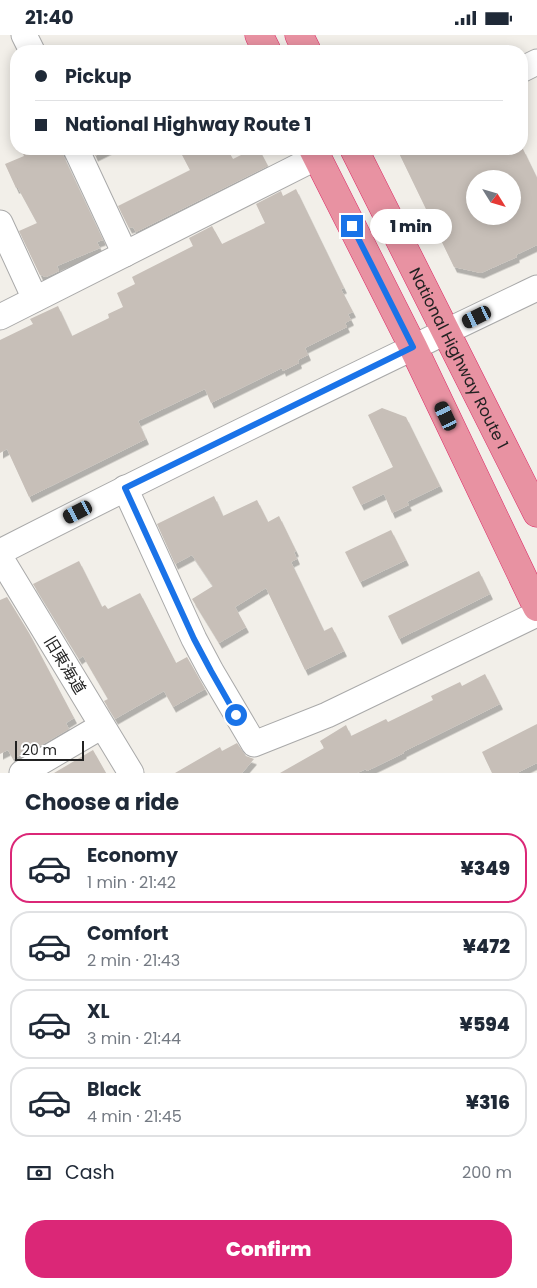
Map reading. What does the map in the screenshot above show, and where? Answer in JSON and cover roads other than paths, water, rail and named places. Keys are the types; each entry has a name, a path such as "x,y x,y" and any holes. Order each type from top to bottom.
{"highway":[{"path":"316,155 413,347 537,607"},
{"name":"National Highway Route 1","path":"357,155 537,513"}],"street":[{"path":"79,155 124,254"},
{"path":"0,317 311,155"},
{"path":"0,223 34,299"},
{"path":"0,552 125,488 537,288"},
{"path":"125,488 194,639 254,744 327,715 537,613"},
{"name":"旧東海道","path":"0,557 131,773"},
{"path":"22,773 102,726"}]}
